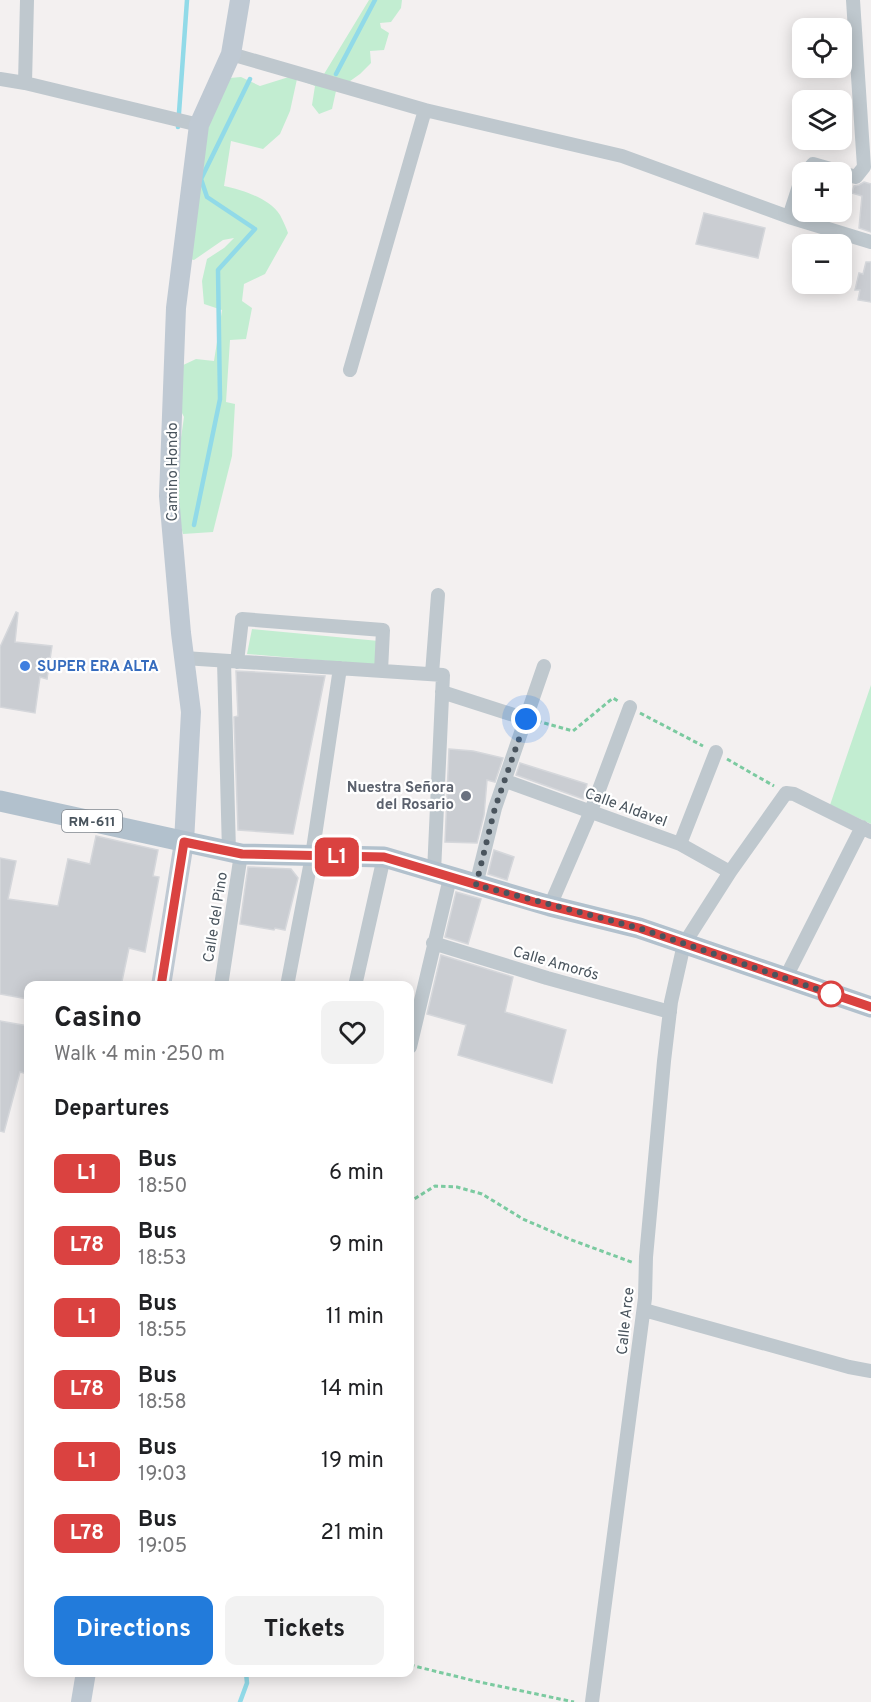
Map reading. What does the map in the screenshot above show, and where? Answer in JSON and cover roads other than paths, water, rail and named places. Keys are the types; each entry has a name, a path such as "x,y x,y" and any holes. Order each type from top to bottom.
{"main road":[{"name":"Camino Hondo","path":"162,981 184,842 191,712 169,496 185,121 231,54 240,0"},
{"name":"RM-611","path":"0,801 235,853 384,857 550,906 639,928 871,1007"},
{"path":"81,1702 85,1677"}],"street":[{"path":"25,83 27,0"},
{"path":"852,176 856,177 864,167 853,0"},
{"path":"231,54 424,110 622,156 789,217 871,243"},
{"path":"0,79 185,121"},
{"path":"350,370 424,110"},
{"path":"789,217 792,208"},
{"path":"432,674 438,595"},
{"name":"Calle del Pino","path":"221,981 235,853 230,661 242,619 383,630 381,671"},
{"path":"184,658 443,675 442,875 433,942 414,1029"},
{"path":"476,885 495,808 544,666"},
{"path":"288,981 312,856 340,668"},
{"path":"442,692 526,719"},
{"path":"550,906 591,811 630,707"},
{"path":"680,844 716,752"},
{"name":"Calle Aldavel","path":"506,781 680,844 730,872"},
{"path":"684,944 730,872 786,793 794,794 866,830 785,979"},
{"path":"356,981 384,857"},
{"name":"Calle Amorós","path":"433,942 547,978 670,1012"},
{"name":"Calle Arce","path":"592,1702 644,1310 670,1012 684,944"},
{"path":"644,1310 849,1367 871,1371"}],"waterway":[{"path":"178,127 187,0"},
{"path":"336,74 375,0"},
{"path":"194,525 220,399 218,270 255,229 207,197 201,179 250,79"},
{"path":"240,1702 247,1683 246,1677"}],"place":[{"name":"SUPER ERA ALTA","path":"25,666"},
{"name":"Nuestra Señora del Rosario","path":"466,796"}]}
